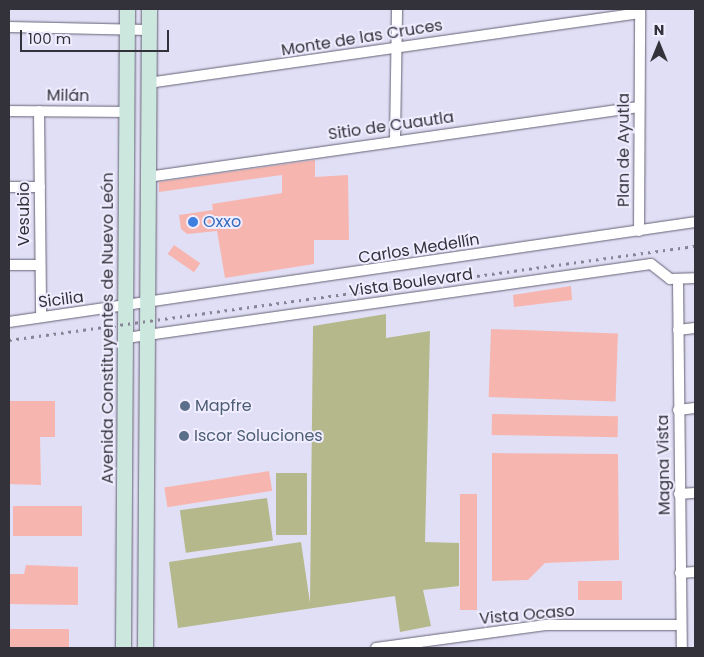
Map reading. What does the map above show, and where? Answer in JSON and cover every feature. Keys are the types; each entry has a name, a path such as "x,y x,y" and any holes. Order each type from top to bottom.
{"main road":[{"name":"Avenida Constituyentes de Nuevo León","path":"123,648 128,9"},
{"path":"145,648 149,9"},
{"path":"124,552 145,552"}],"street":[{"path":"395,140 397,9"},
{"name":"Monte de las Cruces","path":"148,83 301,63 397,46 640,11"},
{"name":"Plan de Ayutla","path":"639,231 640,11"},
{"path":"9,27 148,30"},
{"name":"Sitio de Cuautla","path":"147,177 395,140 639,107"},
{"name":"Milán","path":"9,111 127,112"},
{"name":"Vesubio","path":"39,111 41,317"},
{"path":"9,187 40,187"},
{"name":"Carlos Medellín","path":"147,304 695,222"},
{"name":"Vista Boulevard","path":"126,338 652,264 670,279 678,280"},
{"path":"9,265 40,265"},
{"path":"678,280 695,278"},
{"name":"Magna Vista","path":"678,280 682,648"},
{"name":"Sicilia","path":"9,322 147,304"},
{"path":"678,330 695,328"},
{"path":"678,410 695,408"},
{"path":"679,494 695,493"},
{"path":"680,573 695,572"},
{"name":"Vista Ocaso","path":"376,648 403,647 547,625 681,625"}],"green space":[{"path":"386,314 386,338 430,331 425,542 459,543 459,586 423,590 431,626 400,632 395,596 178,628 169,562 301,542 310,603 313,326"},
{"path":"276,473 307,473 307,535 276,535"},
{"path":"267,498 273,541 186,553 180,510"}],"building":[{"path":"315,160 315,177 348,175 349,240 314,240 314,264 225,278 217,231 187,234 181,229 179,215 213,210 212,204 282,193 282,175 159,192 159,182"},
{"name":"Oxxo","path":"174,245 200,263 194,272 168,254"},
{"path":"571,286 572,300 514,307 513,295"},
{"path":"491,329 618,333 616,401 489,397"},
{"path":"9,401 55,401 55,437 40,437 41,485 9,484"},
{"path":"492,414 618,416 618,437 492,435"},
{"path":"492,453 618,454 619,560 545,563 528,580 492,581"},
{"path":"269,471 272,491 167,507 164,488"},
{"path":"460,494 477,494 477,610 460,610"},
{"path":"13,506 82,506 82,536 13,536"},
{"path":"26,565 78,567 78,605 9,604 9,574 24,574"},
{"path":"578,581 622,581 622,600 578,600"},
{"path":"9,629 69,629 69,648 9,648"}],"railway":[{"path":"9,340 695,246"}],"place":[{"name":"Oxxo","path":"193,222"},
{"name":"Mapfre","path":"185,406"},
{"name":"Iscor Soluciones","path":"184,436"}]}
